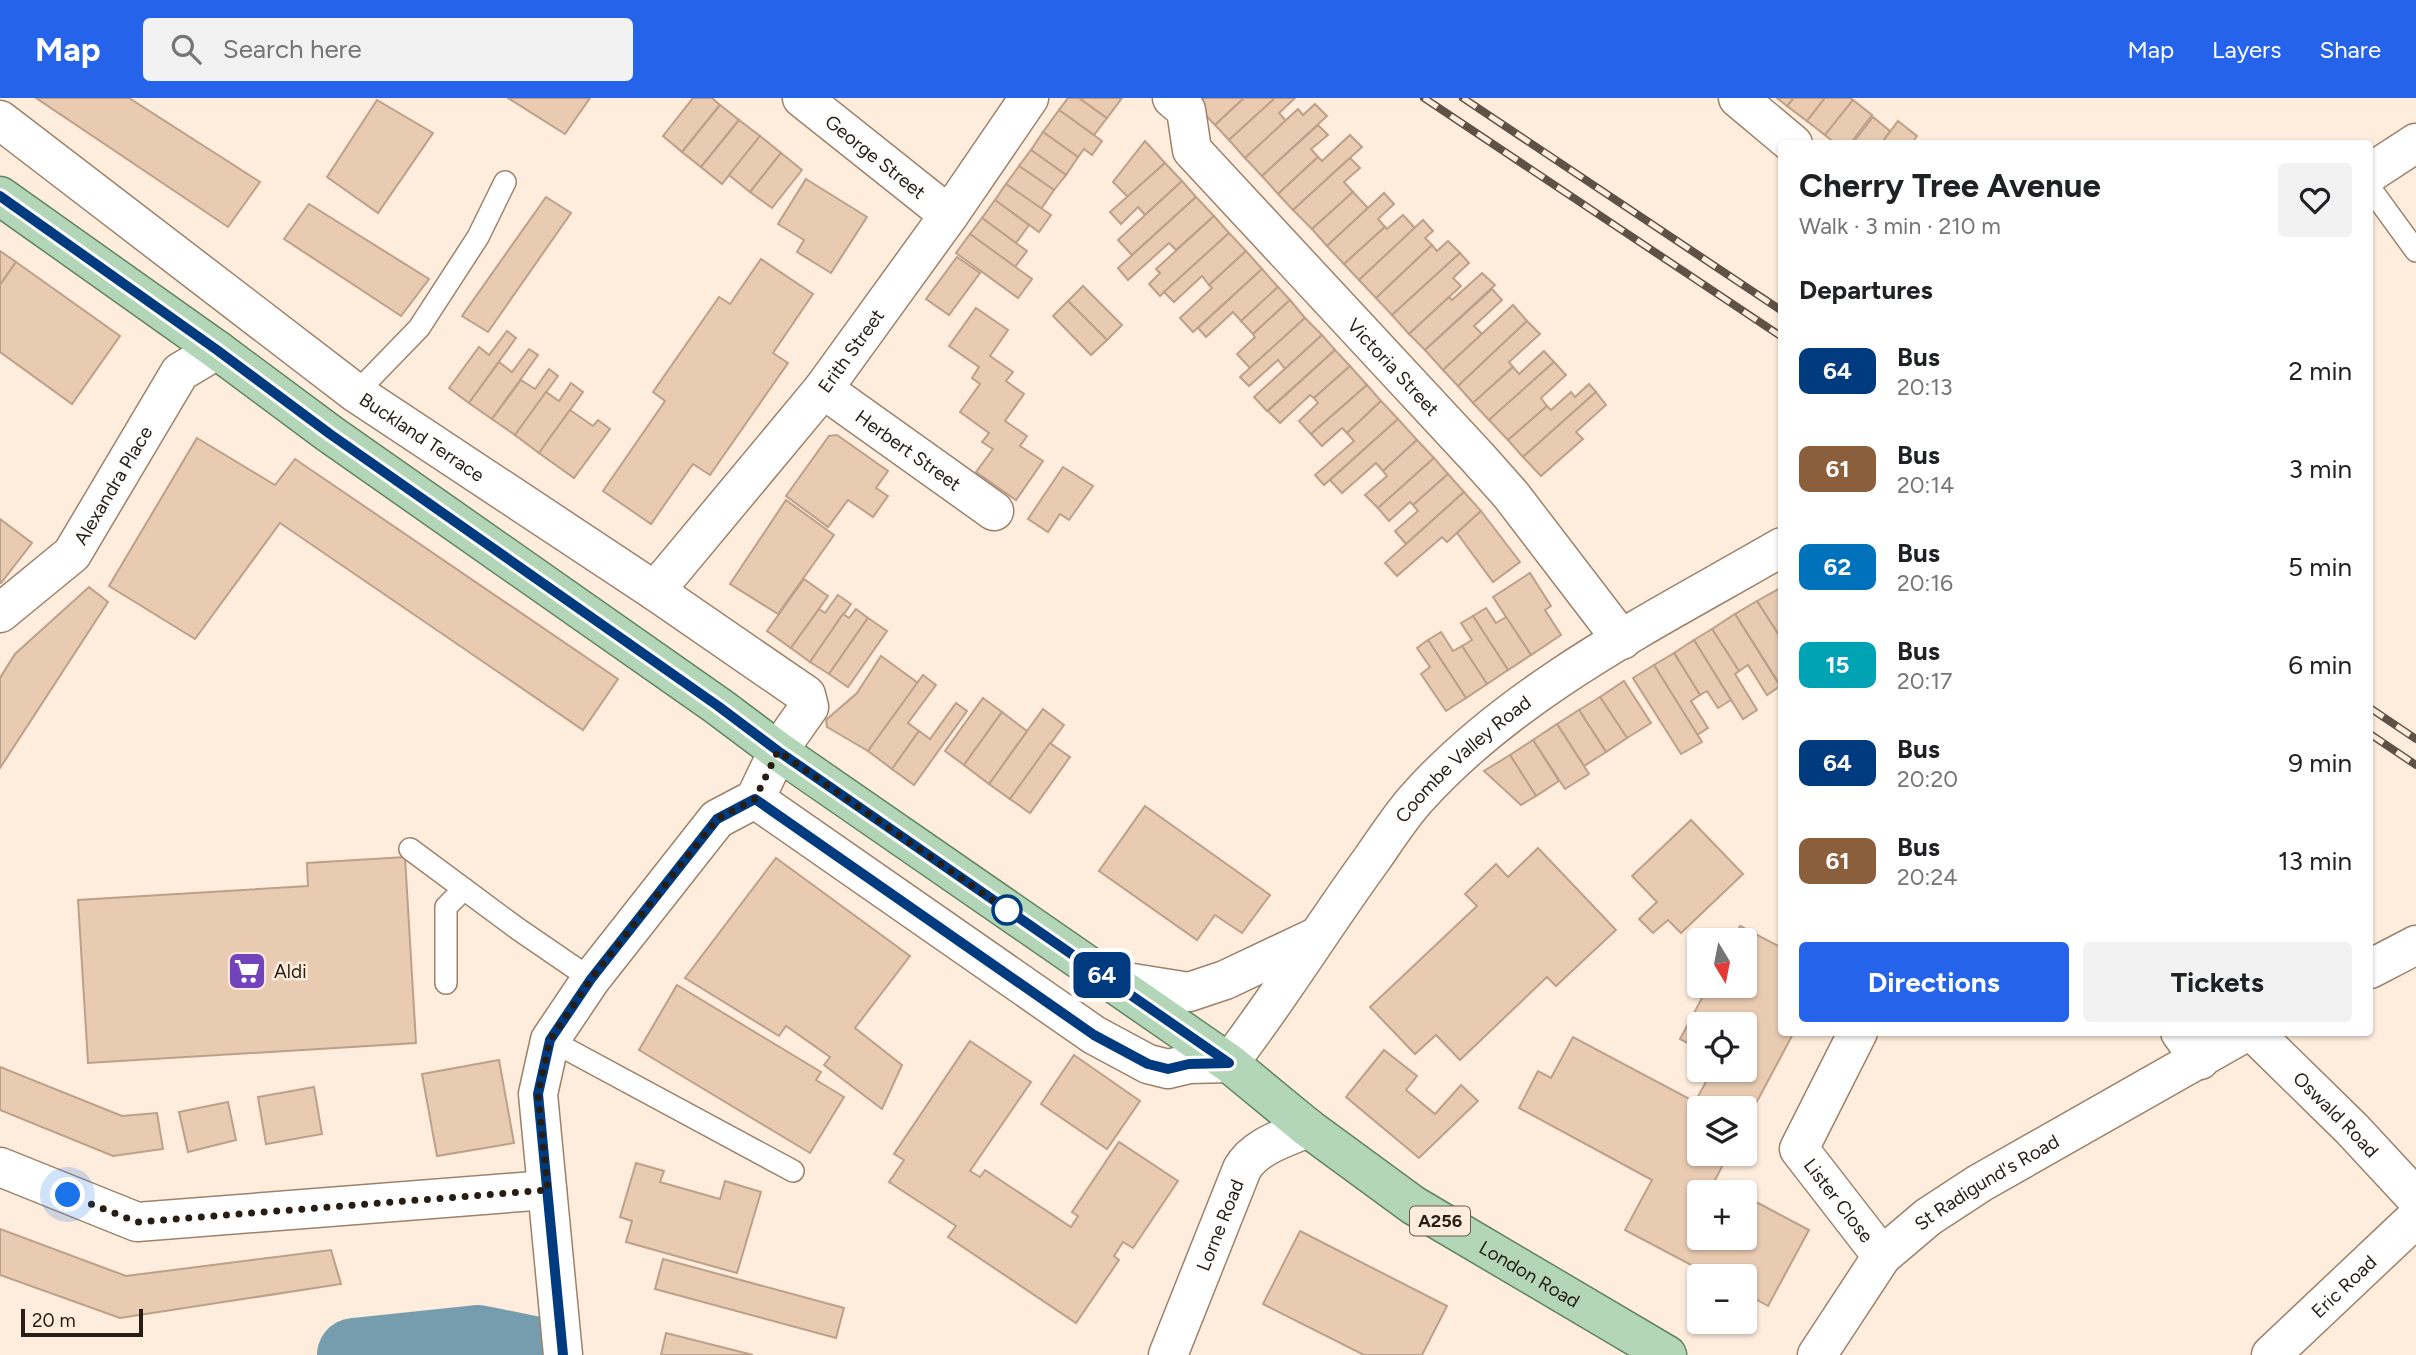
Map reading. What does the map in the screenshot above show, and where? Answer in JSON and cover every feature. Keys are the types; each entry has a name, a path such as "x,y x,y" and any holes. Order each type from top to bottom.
{"main road":[{"name":"London Road","path":"0,196 330,434 778,751 1229,1063 1308,1128 1413,1205 1667,1355"}],"street":[{"name":"George Street","path":"802,98 949,215"},
{"name":"Erith Street","path":"654,591 823,390 1029,98"},
{"path":"1738,98 1788,140"},
{"name":"Victoria Street","path":"1179,104 1192,150 1511,495 1622,640"},
{"name":"Buckland Terrace","path":"0,120 356,393 806,695 809,707 778,751 755,799"},
{"path":"2373,171 2416,143"},
{"name":"Alexandra Place","path":"2,608 72,554 180,372 217,350"},
{"name":"Herbert Street","path":"823,390 994,511"},
{"path":"330,434 356,393"},
{"name":"Coombe Valley Road","path":"1229,1063 1265,1016 1415,800 1471,744 1538,693 1622,640 1778,550"},
{"path":"563,1355 538,1094 550,1040 591,979 717,819 755,799 1094,1035 1148,1064 1168,1069 1189,1064 1229,1063"},
{"path":"1107,979 1189,992 1225,980 1318,936"},
{"path":"2373,967 2416,945"},
{"name":"Lister Close","path":"1856,1036 1799,1149 1882,1256"},
{"name":"St Radigund's Road","path":"1817,1355 1882,1256 1928,1217 2190,1046 2230,1036"},
{"name":"Oswald Road","path":"2257,1036 2352,1129 2416,1198"},
{"name":"Lorne Road","path":"1168,1355 1248,1158 1277,1141 1308,1128"},
{"path":"0,1167 137,1222 548,1190"},
{"name":"Eric Road","path":"2271,1355 2416,1217"}],"lane":[{"path":"356,393 419,328 478,237 505,182"},
{"path":"2373,192 2416,251"},
{"path":"410,849 591,979"},
{"path":"446,983 446,906 464,889"},
{"path":"550,1040 793,1171"}],"building":[{"path":"36,98 129,98 260,182 228,227"},
{"path":"508,98 590,98 565,134"},
{"path":"693,98 712,98 720,105 682,152 663,136"},
{"path":"1068,98 1079,98 1107,118 1094,135 1059,110"},
{"path":"1079,98 1122,98 1107,118"},
{"path":"1189,98 1244,98 1215,125"},
{"path":"1244,98 1275,98 1229,140 1215,125"},
{"path":"1275,98 1295,98 1279,113 1286,121 1245,158 1229,140"},
{"path":"1777,98 1794,98 1787,106"},
{"path":"1794,98 1825,98 1807,121 1787,106"},
{"path":"1825,98 1853,100 1825,135 1807,121"},
{"path":"377,100 433,133 378,213 327,177"},
{"path":"1853,100 1872,115 1853,140 1831,140 1825,135"},
{"path":"1315,104 1327,116 1262,176 1245,158 1298,109 1303,115"},
{"path":"720,105 739,120 701,167 682,152"},
{"path":"1059,110 1102,141 1092,155 1084,149 1078,157 1043,132"},
{"path":"1873,117 1890,131 1884,140 1855,140"},
{"path":"739,120 760,136 722,184 701,167"},
{"path":"1898,121 1917,136 1914,140 1884,140"},
{"path":"1318,125 1328,135 1311,149 1318,157 1278,194 1262,176"},
{"path":"1043,132 1078,157 1066,175 1031,150"},
{"path":"1350,135 1362,147 1293,210 1278,194 1318,157 1322,161"},
{"path":"760,136 781,153 750,192 729,175"},
{"path":"1145,141 1165,163 1128,197 1113,182"},
{"path":"1031,150 1066,175 1054,190 1019,166"},
{"path":"781,153 802,170 772,208 750,192"},
{"path":"1350,158 1360,168 1344,182 1353,192 1312,229 1293,210"},
{"path":"1165,163 1182,181 1145,215 1138,207 1121,224 1110,212"},
{"path":"1019,166 1054,190 1041,209 1006,184"},
{"path":"806,179 867,217 831,273 797,252 804,240 778,224"},
{"path":"1182,181 1196,197 1132,255 1118,240"},
{"path":"1006,184 1051,215 1039,232 995,200"},
{"path":"1353,192 1368,208 1327,246 1312,229"},
{"path":"1384,193 1394,204 1378,219 1385,227 1344,264 1327,246"},
{"path":"546,197 571,213 488,332 462,316"},
{"path":"1196,197 1214,216 1176,250 1169,243 1128,280 1118,268"},
{"path":"995,200 1029,225 1016,243 982,218"},
{"path":"309,204 429,279 401,316 284,239"},
{"path":"1403,215 1415,228 1359,280 1344,264 1385,227 1387,229"},
{"path":"1214,216 1229,233 1160,296 1149,284 1160,273 1156,269"},
{"path":"982,218 1027,251 1015,267 970,234"},
{"path":"1423,220 1433,231 1425,238 1432,245 1376,298 1359,280"},
{"path":"1229,233 1246,251 1209,285 1202,276 1174,302 1164,292"},
{"path":"970,234 1032,279 1018,298 956,253"},
{"path":"1448,241 1460,253 1392,315 1376,298 1432,245 1437,251"},
{"path":"0,251 16,262 0,285"},
{"path":"1246,251 1262,269 1193,332 1180,318 1212,288 1209,285"},
{"path":"1460,253 1469,263 1453,278 1461,286 1409,334 1392,315"},
{"path":"957,257 980,273 949,315 926,299"},
{"path":"761,259 813,294 773,353 788,363 710,475 693,464 651,524 603,491 665,401 653,392 719,297 730,304"},
{"path":"16,262 120,336 72,404 0,352 0,285"},
{"path":"1262,269 1278,287 1241,321 1233,312 1206,337 1198,328"},
{"path":"1482,273 1495,285 1425,350 1409,334 1449,297 1452,300"},
{"path":"1083,286 1122,325 1107,340 1068,301"},
{"path":"1278,287 1290,300 1253,334 1241,321"},
{"path":"1492,289 1502,300 1474,326 1482,334 1443,370 1425,350"},
{"path":"1290,300 1305,318 1250,368 1237,354 1255,337 1253,334"},
{"path":"1068,301 1107,340 1091,355 1053,316"},
{"path":"1513,305 1527,321 1458,386 1443,370"},
{"path":"976,308 1008,330 990,356 1013,372 1006,381 1024,394 1005,421 1027,436 1020,446 1043,461 1016,500 976,472 993,449 982,442 989,433 960,412 980,384 972,378 979,367 949,346"},
{"path":"1305,318 1322,335 1285,369 1278,360 1249,386 1240,377"},
{"path":"1527,321 1540,334 1509,362 1513,367 1473,403 1458,386"},
{"path":"507,331 516,338 469,403 449,388 479,347 489,355"},
{"path":"1322,335 1335,350 1267,411 1254,397"},
{"path":"529,349 538,355 492,419 469,403 499,362 512,372"},
{"path":"1335,350 1350,366 1314,398 1310,395 1280,423 1268,411"},
{"path":"1544,351 1554,362 1489,420 1473,403 1513,367 1519,374"},
{"path":"1554,362 1566,375 1541,398 1547,406 1508,440 1489,420"},
{"path":"1350,366 1367,385 1311,434 1299,421 1318,403 1314,398"},
{"path":"549,369 558,376 515,435 492,419 521,380 535,389"},
{"path":"571,383 583,392 539,453 515,435 546,392 559,401"},
{"path":"1589,384 1596,392 1523,457 1508,440 1547,406 1551,410 1571,392 1575,397"},
{"path":"1367,385 1381,401 1347,433 1342,428 1322,446 1311,434"},
{"path":"1596,392 1606,405 1576,432 1583,439 1541,476 1523,457"},
{"path":"1381,401 1398,419 1324,485 1315,475 1354,441 1347,433"},
{"path":"570,410 593,426 598,420 610,429 574,478 539,453"},
{"path":"1398,419 1417,440 1383,471 1376,463 1342,493 1330,480"},
{"path":"837,435 888,471 876,488 888,496 873,517 848,500 828,527 786,496 829,436"},
{"path":"197,438 275,485 295,459 618,679 583,730 280,523 195,639 109,586"},
{"path":"1417,440 1434,458 1378,508 1365,495 1387,476 1383,471"},
{"path":"1434,458 1448,474 1413,505 1410,502 1389,521 1378,508"},
{"path":"1063,467 1093,486 1069,520 1060,514 1048,532 1028,519"},
{"path":"1448,474 1464,492 1406,544 1395,531 1418,511 1413,505"},
{"path":"1464,492 1481,511 1447,542 1442,537 1397,576 1385,563"},
{"path":"786,500 834,535 778,614 730,584"},
{"path":"1481,511 1520,562 1493,582 1457,533"},
{"path":"0,519 32,543 1,583 0,583"},
{"path":"1530,573 1551,606 1545,610 1561,635 1531,655 1493,597"},
{"path":"804,579 828,596 791,648 767,631"},
{"path":"89,587 108,602 0,768 0,678 15,654"},
{"path":"1778,589 1778,634 1757,601"},
{"path":"838,595 851,604 810,662 791,648 819,609 825,613"},
{"path":"1757,601 1778,634 1778,682 1735,614"},
{"path":"1486,608 1496,623 1506,617 1531,655 1508,670 1473,616"},
{"path":"856,609 868,618 829,674 810,662 843,614 849,618"},
{"path":"1735,614 1778,683 1778,687 1767,695 1748,665 1739,671 1712,629"},
{"path":"1473,616 1508,670 1487,684 1462,646 1472,640 1461,623"},
{"path":"868,618 887,631 848,687 829,674"},
{"path":"1712,629 1739,671 1735,674 1757,710 1743,719 1694,640"},
{"path":"1441,632 1453,651 1462,646 1487,684 1466,698 1428,640"},
{"path":"1428,640 1466,698 1446,711 1421,674 1430,667 1417,648"},
{"path":"1694,640 1731,700 1718,708 1707,691 1700,695 1674,653"},
{"path":"1674,653 1700,695 1691,701 1708,728 1697,735 1654,665"},
{"path":"881,656 918,683 868,751 827,727 826,720 857,693"},
{"path":"1654,665 1702,742 1681,754 1633,678"},
{"path":"923,675 936,685 908,723 919,731 892,769 868,751"},
{"path":"1624,681 1651,723 1627,738 1600,697"},
{"path":"1600,697 1627,738 1606,752 1579,710"},
{"path":"983,698 1002,712 964,765 945,751"},
{"path":"956,703 967,711 914,785 892,769 919,731 930,739"},
{"path":"1043,709 1064,725 1010,799 989,784"},
{"path":"1579,710 1606,752 1584,766 1557,724"},
{"path":"1002,712 1027,731 989,784 964,765"},
{"path":"1557,724 1589,774 1565,789 1533,740"},
{"path":"1533,740 1559,781 1536,796 1510,755"},
{"path":"1050,743 1070,757 1030,813 1010,799"},
{"path":"1510,755 1536,796 1521,805 1484,771"},
{"path":"1145,806 1270,895 1242,933 1215,915 1197,940 1099,871"},
{"path":"1691,820 1743,874 1681,933 1668,920 1653,933 1639,919 1657,902 1632,876"},
{"path":"1538,848 1616,930 1556,986 1547,977 1460,1060 1436,1035 1415,1054 1370,1007 1477,906 1465,894 1496,864 1508,877"},
{"name":"Aldi","path":"405,857 416,1043 88,1063 78,900 308,886 307,863"},
{"path":"776,858 910,956 855,1028 902,1065 882,1109 824,1065 830,1057 786,1026 779,1036 685,978"},
{"path":"1757,935 1778,946 1778,1036 1792,1036 1757,1101 1757,1096 1698,1096 1706,1082 1757,1082 1757,1012 1694,1012 1702,998 1757,998"},
{"path":"677,985 821,1072 816,1080 844,1097 810,1153 639,1050"},
{"path":"1687,1026 1687,1043 1680,1039"},
{"path":"1573,1037 1687,1098 1687,1166 1722,1166 1715,1180 1687,1180 1687,1250 1757,1250 1757,1202 1809,1230 1768,1306 1757,1300 1757,1264 1689,1264 1625,1230 1652,1180 1519,1108 1538,1071 1551,1078"},
{"path":"970,1041 1031,1082 970,1171 980,1177 985,1170 1071,1227 1078,1216 1072,1212 1119,1142 1178,1181 1133,1248 1123,1242 1114,1256 1119,1260 1076,1323 948,1237 956,1226 889,1182 904,1160 894,1154"},
{"path":"1384,1050 1417,1076 1406,1090 1435,1114 1461,1085 1478,1101 1419,1158 1346,1097"},
{"path":"1074,1055 1140,1101 1107,1149 1041,1104"},
{"path":"499,1060 514,1143 437,1156 422,1074"},
{"path":"0,1067 122,1116 157,1113 163,1149 113,1156 0,1110"},
{"path":"314,1087 322,1134 266,1144 258,1097"},
{"path":"228,1102 236,1140 188,1152 179,1112"},
{"path":"636,1163 664,1171 660,1182 720,1199 725,1181 761,1192 737,1273 626,1242 632,1221 620,1217"},
{"path":"0,1229 126,1276 331,1250 341,1284 120,1318 0,1275"},
{"path":"1300,1231 1447,1306 1422,1355 1364,1355 1263,1304"},
{"path":"663,1259 844,1308 836,1338 655,1289"},
{"path":"666,1333 753,1355 661,1355"}],"waterway":[{"path":"354,1355 478,1342 542,1355"}],"railway":[{"path":"1424,98 1778,334"},
{"path":"1463,98 1778,308"},
{"path":"2373,710 2416,739"},
{"path":"2373,736 2416,765"}],"bus line":[{"name":"64","path":"0,196 330,434 778,751 1229,1063 1189,1064 1168,1069 1148,1064 1094,1035 755,799 717,819 591,979 550,1040 538,1094 563,1355"}],"place":[{"name":"Aldi","path":"247,971"}],"route":[{"path":"68,1195 137,1222 548,1190 538,1094 550,1040 591,979 717,819 755,799 778,751 1007,910"}]}
